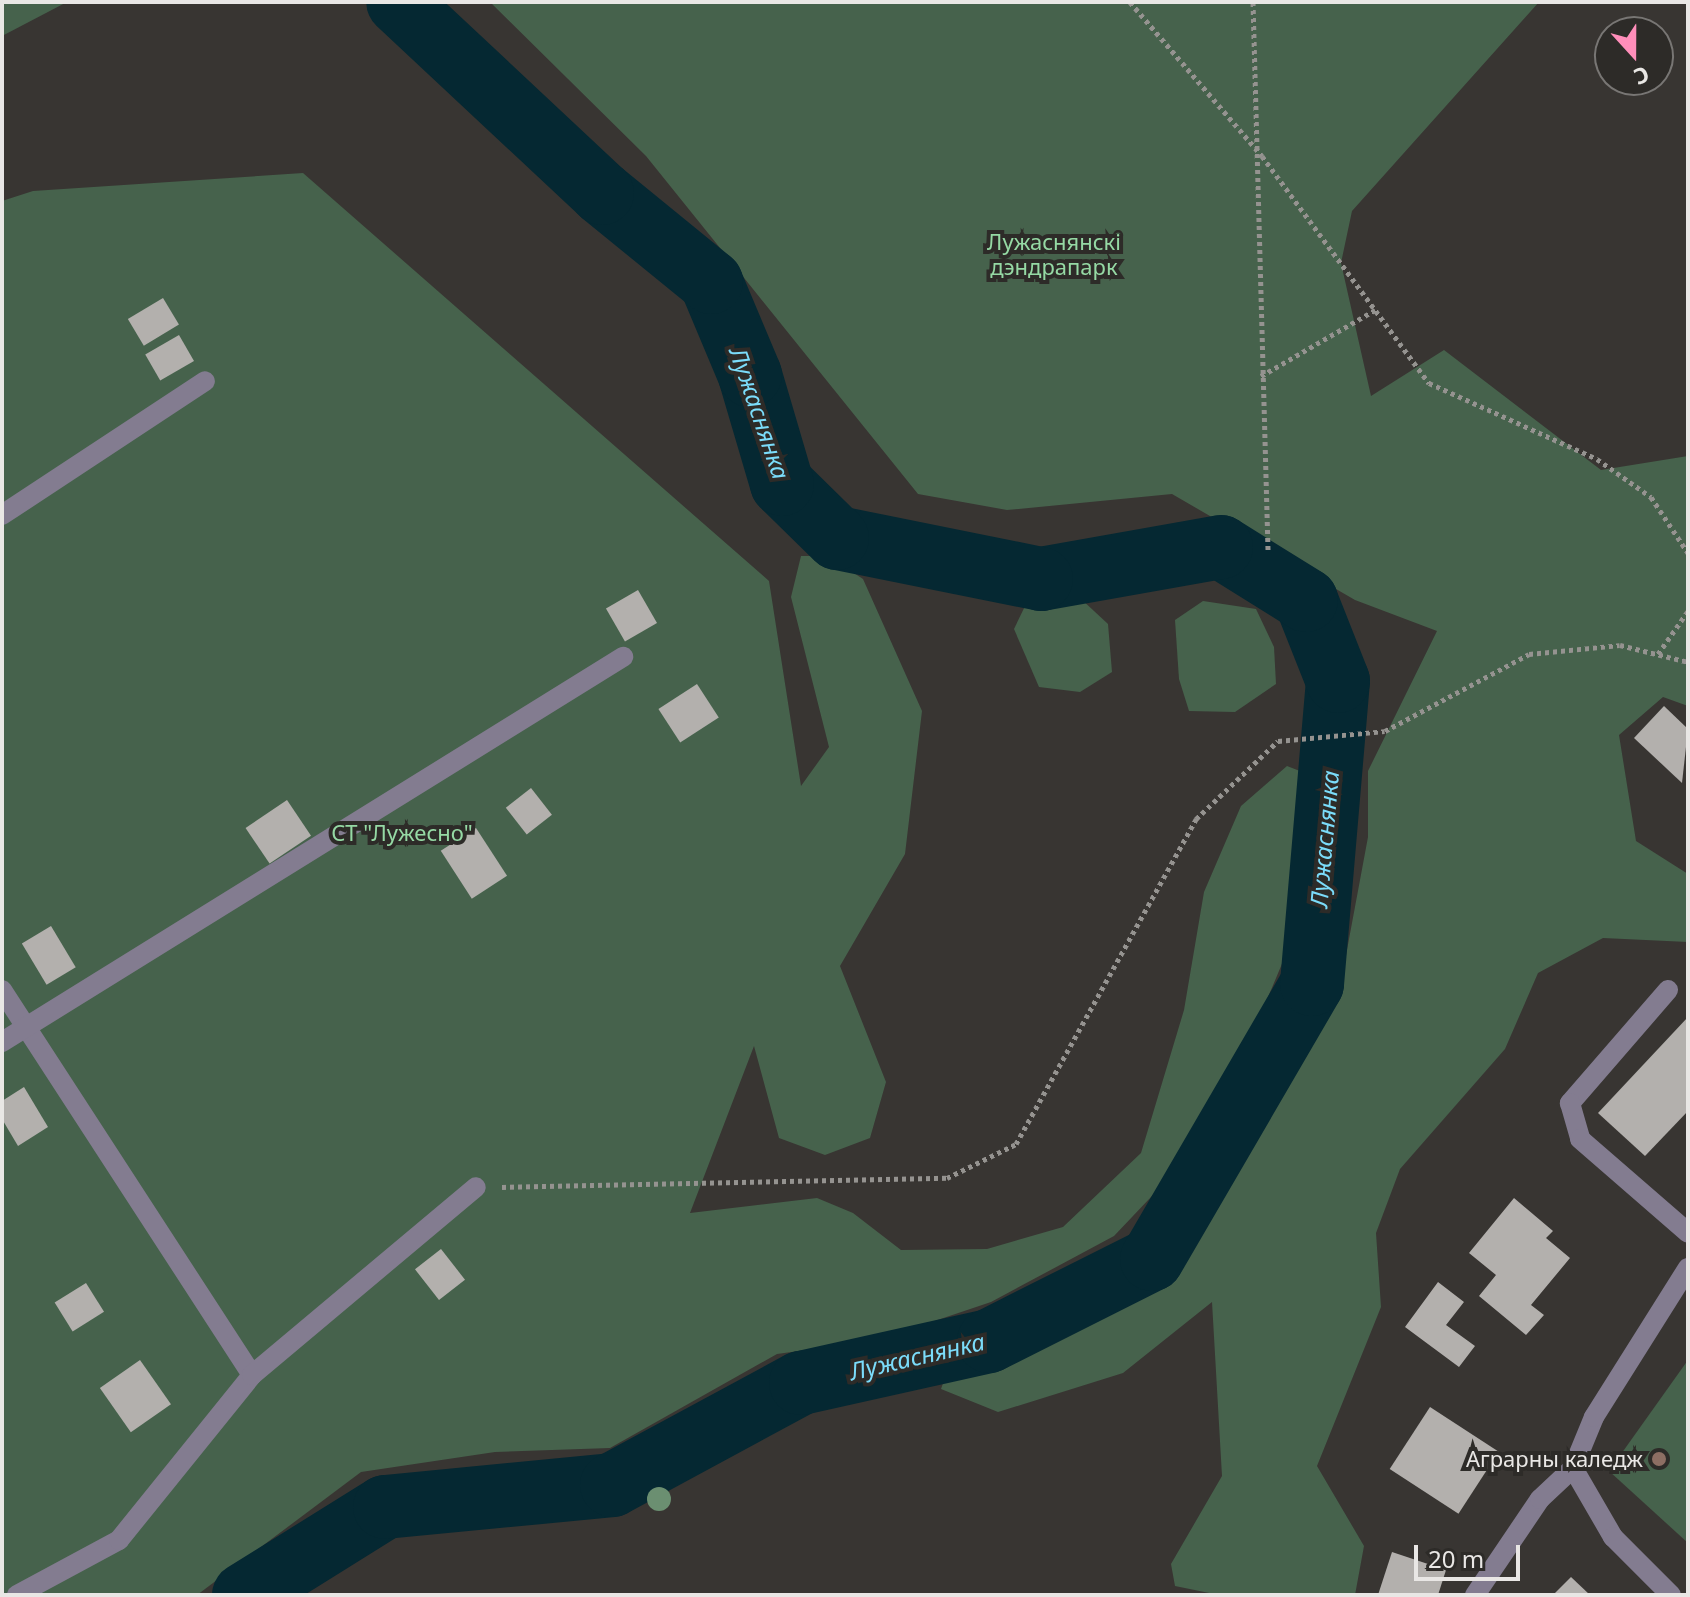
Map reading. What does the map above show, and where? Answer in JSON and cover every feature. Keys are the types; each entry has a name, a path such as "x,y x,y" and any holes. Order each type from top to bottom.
{"street":[{"path":"2,515 205,381"},
{"path":"2,1042 623,657"},
{"path":"2,990 252,1375"},
{"path":"1668,990 1570,1103 1580,1139 1688,1233"},
{"path":"17,1595 119,1540 252,1375 476,1187"},
{"path":"1475,1595 1540,1499 1573,1468 1594,1417 1688,1268"},
{"path":"1573,1468 1613,1537 1671,1595"}],"path":[{"path":"1130,2 1262,156 1429,383 1597,459 1651,497 1688,553"},
{"path":"1253,2 1262,156 1260,376 1268,550"},
{"path":"1260,376 1375,310"},
{"path":"1658,654 1688,611"},
{"path":"476,1187 947,1178 1016,1144 1196,819 1278,741 1385,731 1529,654 1620,645 1688,662"}],"green space":[{"path":"2,2 67,2 2,36"},
{"name":"Лужаснянскі дэндрапарк","path":"490,2 1539,2 1352,211 1341,263 1371,396 1444,350 1601,470 1688,456 1688,706 1663,697 1619,735 1636,841 1688,874 1688,942 1603,938 1538,973 1505,1049 1400,1169 1376,1233 1381,1307 1317,1466 1364,1546 1355,1595 1219,1595 1175,1586 1171,1564 1222,1476 1212,1302 1123,1373 998,1412 941,1389 949,1366 1077,1319 1175,1255 1270,1114 1341,982 1368,837 1368,771 1437,631 1355,600 1172,494 1007,510 918,494 646,156"},
{"name":"СТ \"Лужесно\"","path":"303,173 769,581 801,786 829,747 791,597 801,556 828,556 863,579 922,711 905,854 840,966 886,1082 870,1138 825,1155 779,1138 754,1046 690,1213 817,1198 853,1213 901,1250 987,1249 1063,1227 1141,1153 1184,1010 1204,892 1241,806 1287,766 1305,773 1299,923 1238,1069 1188,1158 1114,1236 991,1302 878,1340 777,1354 610,1448 495,1452 361,1472 197,1595 2,1595 2,201 33,191"},
{"path":"1080,598 1108,624 1112,672 1080,692 1039,687 1014,629 1027,602"},
{"path":"1203,601 1256,609 1274,647 1276,684 1235,712 1189,711 1179,679 1175,620"},
{"name":"Аграрны каледж","path":"1688,1360 1688,1543 1609,1471"}],"building":[{"path":"163,298 179,325 144,346 128,319"},
{"path":"179,335 194,361 160,380 145,354"},
{"path":"638,590 657,623 625,641 606,608"},
{"path":"697,684 719,718 680,743 658,709"},
{"path":"1664,706 1688,729 1682,783 1634,738"},
{"path":"531,788 552,815 527,834 506,808"},
{"path":"287,800 311,836 270,864 246,828"},
{"path":"476,828 507,876 472,899 441,851"},
{"path":"51,926 76,967 47,985 22,944"},
{"path":"1688,1017 1688,1111 1645,1156 1598,1113"},
{"path":"24,1087 48,1127 18,1146 2,1119 2,1101"},
{"path":"1514,1198 1553,1231 1546,1238 1570,1258 1531,1305 1544,1315 1526,1335 1479,1296 1496,1275 1469,1253"},
{"path":"441,1249 465,1280 439,1300 415,1269"},
{"path":"1438,1282 1464,1302 1446,1325 1475,1346 1459,1367 1405,1327"},
{"path":"86,1283 104,1312 73,1331 55,1303"},
{"path":"140,1360 171,1404 131,1432 100,1388"},
{"path":"1430,1407 1499,1452 1458,1514 1390,1469"},
{"path":"1392,1552 1446,1570 1438,1595 1378,1595"},
{"path":"1571,1577 1590,1595 1553,1595"}],"waterway":[{"name":"Лужаснянка","path":"244,1595 385,1507 612,1485 801,1383 989,1341 1152,1259 1312,984 1338,681 1306,600 1221,547 1041,579 837,538 782,484 750,375 711,282 602,193 398,2"}],"place":[{"name":"Аграрны каледж","path":"1659,1459"}]}
